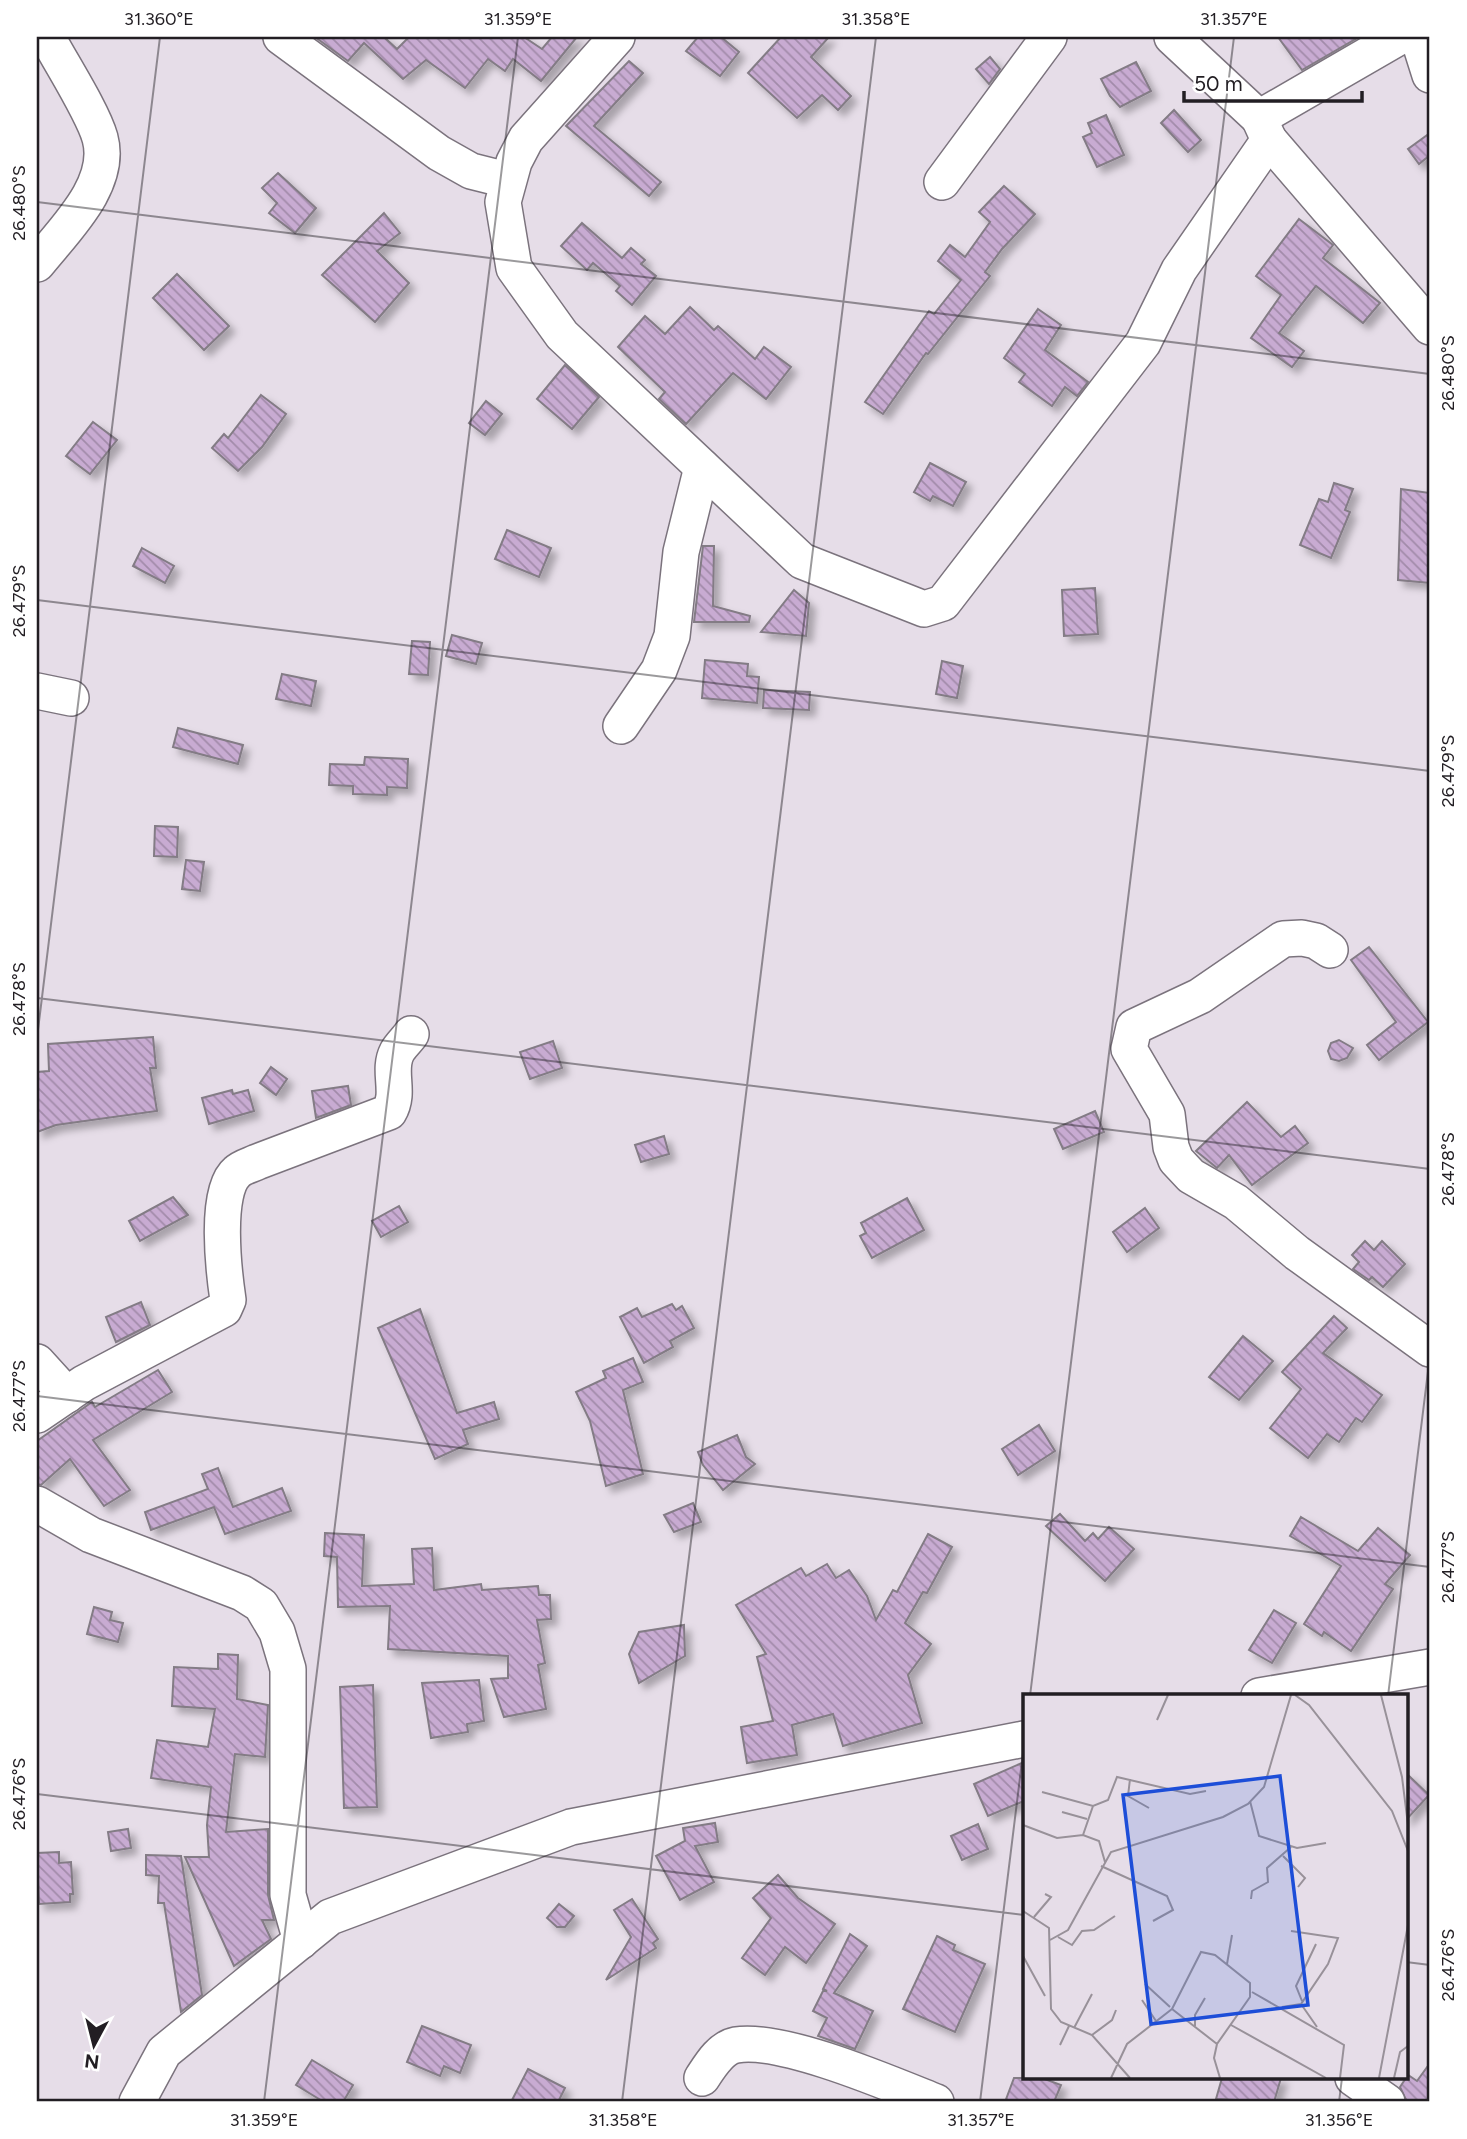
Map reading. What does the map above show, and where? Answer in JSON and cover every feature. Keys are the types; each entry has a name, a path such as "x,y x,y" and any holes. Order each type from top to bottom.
{"street":[{"path":"281,37 439,153 471,171 507,180"},
{"path":"617,37 526,139 507,180 503,202 514,268 562,335 802,561 924,609 943,603 1143,344 1179,270 1264,129 1322,84 1399,37"},
{"path":"942,182 1049,37"},
{"path":"1172,37 1264,129 1430,327"},
{"path":"1418,37 1430,75"},
{"path":"37,264 87,200 102,157 100,137 46,44"},
{"path":"621,726 659,670 672,636 681,552 702,467"},
{"path":"37,691 71,698"},
{"path":"1330,950 1303,938 1283,939 1200,996 1134,1027 1129,1049 1167,1114 1171,1147 1176,1160 1191,1176 1236,1202 1297,1253 1430,1349"},
{"path":"37,1415 67,1395 225,1309 228,1300 220,1232 231,1179 237,1172 257,1162 389,1112 396,1091 394,1067 397,1052 411,1034"},
{"path":"37,1362 67,1395"},
{"path":"37,1504 91,1535 242,1593 261,1605 277,1632 288,1669 286,1856 288,1895 300,1941"},
{"path":"1271,1694 1430,1668"},
{"path":"137,2102 164,2052 330,1917 570,1827 1023,1740"},
{"path":"702,2078 716,2057 734,2045 771,2048 848,2067 936,2102"},
{"path":"1356,2080 1387,2102"}],"building":[{"path":"315,37 384,37 397,49 409,37 524,37 542,49 552,37 577,37 541,81 513,59 505,71 488,59 465,88 426,60 403,79 364,43 348,61"},
{"path":"698,37 721,37 739,52 720,76 686,51"},
{"path":"781,37 829,37 811,57 851,96 838,110 822,95 797,118 748,73"},
{"path":"1278,37 1359,37 1302,70"},
{"path":"990,57 1000,69 989,84 976,69"},
{"path":"629,61 643,73 594,126 661,182 649,196 566,126"},
{"path":"1136,62 1151,91 1120,107 1101,79"},
{"path":"1174,110 1201,140 1188,152 1161,123"},
{"path":"1106,115 1124,155 1097,167 1083,137 1092,133 1088,123"},
{"path":"1430,133 1430,155 1419,164 1408,149"},
{"path":"278,173 316,208 295,233 269,213 277,203 262,188"},
{"path":"1004,186 1035,214 1002,249 985,272 990,276 928,354 926,353 883,414 865,402 929,311 934,314 961,280 938,261 950,245 965,257 990,222 979,212"},
{"path":"384,213 400,233 377,251 409,283 375,322 322,275"},
{"path":"1299,219 1333,245 1323,258 1380,303 1363,323 1316,286 1279,333 1304,351 1292,367 1251,338 1281,295 1256,276"},
{"path":"582,223 622,258 631,248 645,260 641,264 656,276 632,305 616,291 620,286 593,263 587,270 561,246"},
{"path":"177,274 229,326 204,350 153,298"},
{"path":"690,307 714,330 718,326 755,359 764,347 791,367 766,399 733,373 686,424 659,399 665,392 618,347 645,316 665,334"},
{"path":"1038,309 1061,325 1045,350 1088,382 1077,396 1065,387 1052,406 1019,382 1025,374 1004,358"},
{"path":"565,365 599,397 572,429 537,399"},
{"path":"261,395 286,414 262,447 238,471 212,448 224,434 228,438"},
{"path":"486,401 502,414 485,435 469,423"},
{"path":"93,422 117,440 90,474 66,456"},
{"path":"930,463 966,482 953,506 933,496 930,501 914,492"},
{"path":"1334,483 1353,489 1345,510 1350,512 1331,558 1300,545 1319,499 1328,502"},
{"path":"1401,489 1430,493 1430,583 1398,580"},
{"path":"507,530 551,548 539,577 495,559"},
{"path":"703,546 714,546 713,606 750,616 749,622 694,622"},
{"path":"142,548 174,566 165,583 133,566"},
{"path":"1095,588 1098,634 1064,636 1062,590"},
{"path":"794,590 809,603 806,636 761,632"},
{"path":"452,635 482,643 476,664 446,656"},
{"path":"412,641 430,642 428,675 409,674"},
{"path":"705,660 748,664 747,676 759,677 757,703 702,698"},
{"path":"942,661 963,666 957,698 936,694"},
{"path":"282,674 316,681 311,706 276,699"},
{"path":"764,690 810,692 809,710 763,708"},
{"path":"178,728 243,745 238,764 173,747"},
{"path":"365,757 408,759 407,788 387,787 387,795 353,794 353,786 329,785 330,764 364,765"},
{"path":"155,826 178,827 177,857 154,856"},
{"path":"186,860 204,862 200,891 182,889"},
{"path":"1369,947 1428,1022 1379,1060 1367,1045 1396,1022 1351,960"},
{"path":"153,1037 156,1068 150,1068 157,1111 56,1125 37,1132 37,1072 49,1071 48,1044"},
{"path":"1339,1040 1353,1048 1347,1058 1339,1061 1331,1059 1328,1051 1331,1043"},
{"path":"553,1041 562,1068 530,1079 520,1052"},
{"path":"271,1067 287,1079 276,1095 260,1083"},
{"path":"348,1086 351,1105 316,1118 312,1091"},
{"path":"232,1090 233,1094 248,1090 254,1111 209,1124 202,1098"},
{"path":"1247,1102 1281,1137 1295,1126 1308,1143 1252,1185 1229,1155 1217,1168 1196,1151"},
{"path":"1095,1111 1104,1132 1063,1149 1054,1129"},
{"path":"664,1136 669,1154 641,1162 635,1145"},
{"path":"173,1197 188,1215 140,1241 129,1221"},
{"path":"907,1198 924,1230 872,1258 860,1236 866,1233 861,1223"},
{"path":"399,1206 408,1222 381,1237 372,1221"},
{"path":"1145,1208 1159,1228 1127,1252 1113,1232"},
{"path":"1365,1241 1374,1250 1382,1241 1405,1264 1383,1287 1372,1277 1369,1280 1353,1269 1359,1262 1352,1255"},
{"path":"141,1302 150,1325 116,1342 106,1317"},
{"path":"672,1304 676,1310 682,1306 694,1328 670,1341 673,1347 644,1363 620,1317 637,1308 642,1317"},
{"path":"420,1309 457,1413 494,1402 499,1419 463,1430 468,1444 435,1459 378,1328"},
{"path":"1334,1316 1347,1328 1323,1353 1382,1395 1362,1422 1356,1418 1339,1442 1327,1434 1308,1458 1270,1428 1301,1389 1282,1372"},
{"path":"1243,1336 1273,1361 1239,1400 1209,1377"},
{"path":"633,1358 643,1382 623,1390 643,1474 606,1486 590,1421 576,1392 606,1378 603,1371"},
{"path":"158,1370 172,1392 93,1440 130,1490 104,1506 70,1459 41,1485 37,1484 37,1441 92,1402 95,1407"},
{"path":"1039,1425 1055,1451 1018,1475 1002,1449"},
{"path":"737,1435 746,1457 755,1464 723,1490 703,1465 698,1452"},
{"path":"218,1468 233,1507 282,1488 291,1511 225,1534 214,1507 151,1530 145,1512 208,1489 202,1474"},
{"path":"693,1503 701,1522 674,1532 664,1515"},
{"path":"1060,1514 1085,1541 1093,1533 1098,1539 1109,1527 1134,1549 1105,1581 1046,1526"},
{"path":"1301,1517 1358,1551 1378,1528 1410,1555 1385,1584 1393,1589 1351,1651 1324,1632 1322,1636 1304,1624 1341,1566 1290,1536"},
{"path":"325,1533 364,1535 362,1586 414,1584 412,1549 432,1548 434,1590 481,1584 482,1590 538,1586 539,1595 550,1595 551,1619 537,1620 545,1663 538,1665 546,1709 504,1717 491,1679 508,1678 508,1656 388,1649 390,1606 338,1607 337,1557 324,1556"},
{"path":"928,1534 952,1547 927,1593 923,1592 905,1623 931,1644 908,1675 922,1723 843,1746 833,1714 792,1725 797,1755 747,1763 741,1727 773,1721 757,1657 766,1654 736,1605 801,1568 806,1576 827,1564 836,1578 849,1570 867,1596 876,1620 893,1590 897,1592"},
{"path":"94,1607 112,1612 110,1620 123,1623 118,1642 87,1634"},
{"path":"1274,1610 1296,1623 1272,1663 1249,1650"},
{"path":"684,1625 685,1656 639,1683 629,1654 639,1632"},
{"path":"218,1654 238,1655 237,1699 268,1705 265,1757 235,1754 226,1832 268,1829 268,1895 274,1920 262,1920 271,1939 234,1966 185,1857 209,1857 207,1825 211,1787 151,1778 157,1740 208,1747 215,1709 172,1706 174,1667 218,1669"},
{"path":"479,1680 484,1721 467,1724 468,1732 431,1738 422,1683"},
{"path":"373,1685 377,1807 344,1808 340,1687"},
{"path":"1023,1762 1023,1801 988,1816 974,1784"},
{"path":"1408,1775 1429,1795 1408,1818"},
{"path":"715,1823 718,1842 695,1846 714,1882 680,1900 656,1856 685,1841 683,1828"},
{"path":"978,1824 988,1849 962,1860 951,1836"},
{"path":"128,1829 131,1848 111,1851 108,1832"},
{"path":"59,1852 59,1863 71,1862 73,1894 70,1894 70,1902 39,1904 37,1853"},
{"path":"146,1855 181,1856 202,1995 181,2012 164,1903 158,1903 159,1876 146,1875"},
{"path":"778,1875 798,1898 835,1924 806,1963 785,1947 765,1975 742,1958 771,1918 753,1898"},
{"path":"632,1899 658,1939 653,1943 656,1948 606,1980 631,1937 614,1910"},
{"path":"559,1904 574,1916 565,1927 557,1927 547,1918"},
{"path":"850,1934 867,1946 834,1993 873,2011 855,2049 818,2036 827,2018 813,2011 823,1991 827,1991 823,1989"},
{"path":"937,1936 955,1945 953,1950 985,1964 955,2032 903,2009"},
{"path":"422,2026 471,2045 460,2073 444,2066 440,2076 407,2062"},
{"path":"312,2060 353,2085 343,2102 324,2102 296,2085"},
{"path":"1430,2063 1430,2102 1407,2102 1400,2087 1405,2080 1408,2080 1408,2075 1417,2081"},
{"path":"528,2069 565,2088 558,2102 511,2102"},
{"path":"1014,2078 1047,2080 1061,2085 1054,2102 1005,2102"},
{"path":"1221,2080 1280,2080 1274,2102 1216,2099"}]}
